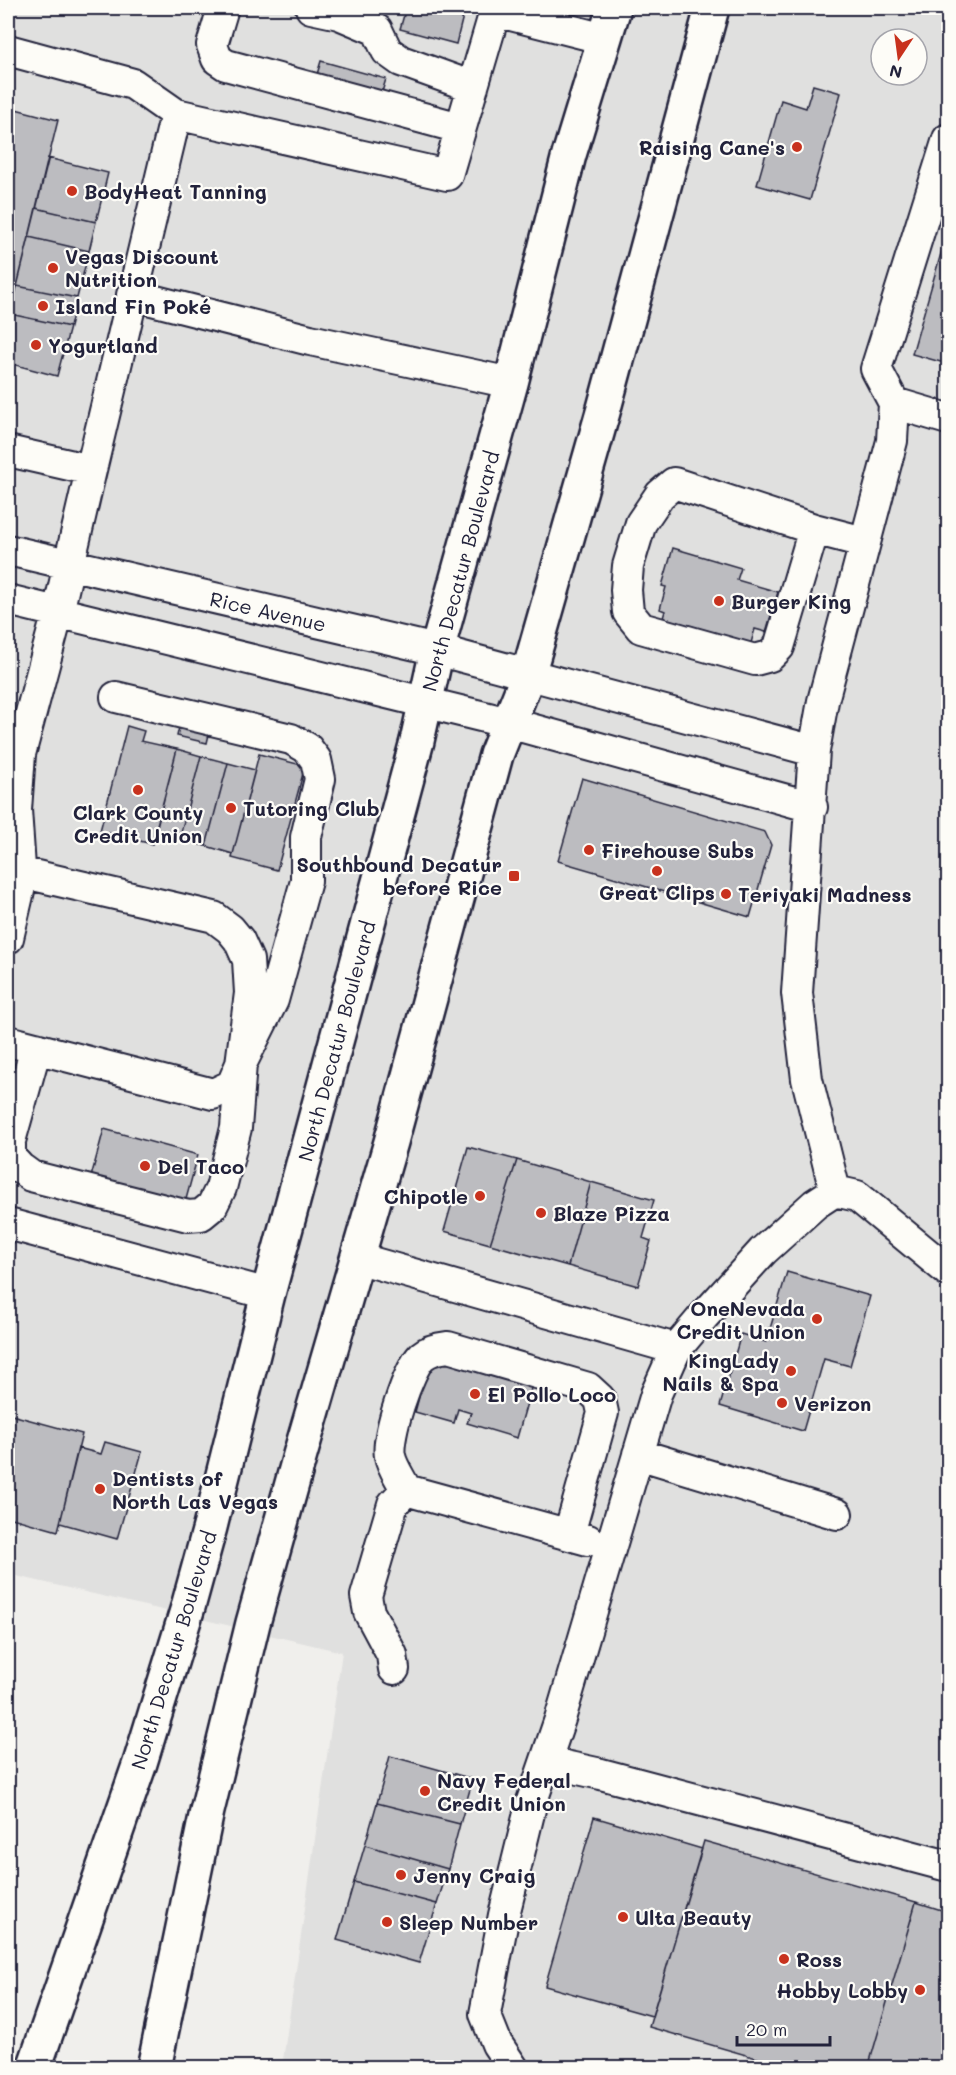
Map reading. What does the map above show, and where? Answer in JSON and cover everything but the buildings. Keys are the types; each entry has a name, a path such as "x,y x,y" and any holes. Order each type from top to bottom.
{"main road":[{"name":"North Decatur Boulevard","path":"34,2067 161,1699 210,1527 268,1294 417,741 438,650 511,383 569,155 614,8"},
{"path":"154,2067 207,1811 236,1690 290,1488 394,1131 496,755 528,675 635,298 712,8"}],"street":[{"path":"223,8 212,45 217,59 226,65 460,128"},
{"path":"311,8 380,19 387,51 401,61 473,87"},
{"path":"8,50 133,84 176,114 447,175 496,9 605,39"},
{"path":"8,938 21,882 13,771 20,754 58,612 176,114"},
{"path":"835,1191 807,1079 797,993 812,807 814,751 823,701 892,441 894,403 876,369 948,139"},
{"path":"132,295 310,340 511,383"},
{"path":"894,403 948,419"},
{"path":"8,451 91,470"},
{"path":"814,529 779,647 770,656 755,660 641,628 628,612 626,590 628,566 641,523 660,495 674,483 814,529 864,542"},
{"name":"Rice Avenue","path":"8,550 438,650 814,751"},
{"path":"8,600 509,723 812,807"},
{"path":"20,872 214,917 230,929 239,940 248,960 250,993 241,1064 237,1128 221,1188 212,1206 201,1215 188,1216 31,1176 20,1168 10,1157 10,1141 22,1045 213,1094 232,1085 241,1064 273,1000 306,881 306,837 320,779 316,760 307,748 291,739 116,697"},
{"path":"513,2067 496,2044 485,2014 504,1915 532,1801 546,1762 656,1394 676,1349 763,1251 815,1204 835,1191 856,1196 948,1271"},
{"path":"8,1224 268,1294"},
{"path":"357,1258 676,1349"},
{"path":"569,1534 603,1413 600,1399 588,1388 448,1347 435,1349 423,1355 414,1367 405,1388 389,1439 390,1457 406,1490 611,1546"},
{"path":"638,1454 837,1514"},
{"path":"394,1669 392,1655 369,1612 366,1596 393,1504 406,1490"},
{"path":"546,1762 600,1774 948,1866"}],"shaded area":[{"path":"8,8 948,8 948,2067 282,2067 342,1652 8,1574"}],"place":[{"name":"Raising Cane's","path":"797,147"},
{"name":"BodyHeat Tanning","path":"72,191"},
{"name":"Vegas Discount Nutrition","path":"53,268"},
{"name":"Island Fin Poké","path":"43,306"},
{"name":"Yogurtland","path":"36,345"},
{"name":"Burger King","path":"719,601"},
{"name":"Clark County Credit Union","path":"138,790"},
{"name":"Tutoring Club","path":"231,808"},
{"name":"Firehouse Subs","path":"589,850"},
{"name":"Great Clips","path":"657,871"},
{"name":"Southbound Decatur before Rice","path":"514,876"},
{"name":"Teriyaki Madness","path":"726,894"},
{"name":"Del Taco","path":"145,1166"},
{"name":"Chipotle","path":"480,1196"},
{"name":"Blaze Pizza","path":"541,1213"},
{"name":"OneNevada Credit Union","path":"817,1319"},
{"name":"KingLady Nails & Spa","path":"791,1371"},
{"name":"El Pollo Loco","path":"475,1394"},
{"name":"Verizon","path":"782,1403"},
{"name":"Dentists of North Las Vegas","path":"100,1489"},
{"name":"Navy Federal Credit Union","path":"425,1791"},
{"name":"Jenny Craig","path":"401,1875"},
{"name":"Ulta Beauty","path":"623,1917"},
{"name":"Sleep Number","path":"387,1922"},
{"name":"Ross","path":"784,1959"},
{"name":"Hobby Lobby","path":"920,1990"}]}
